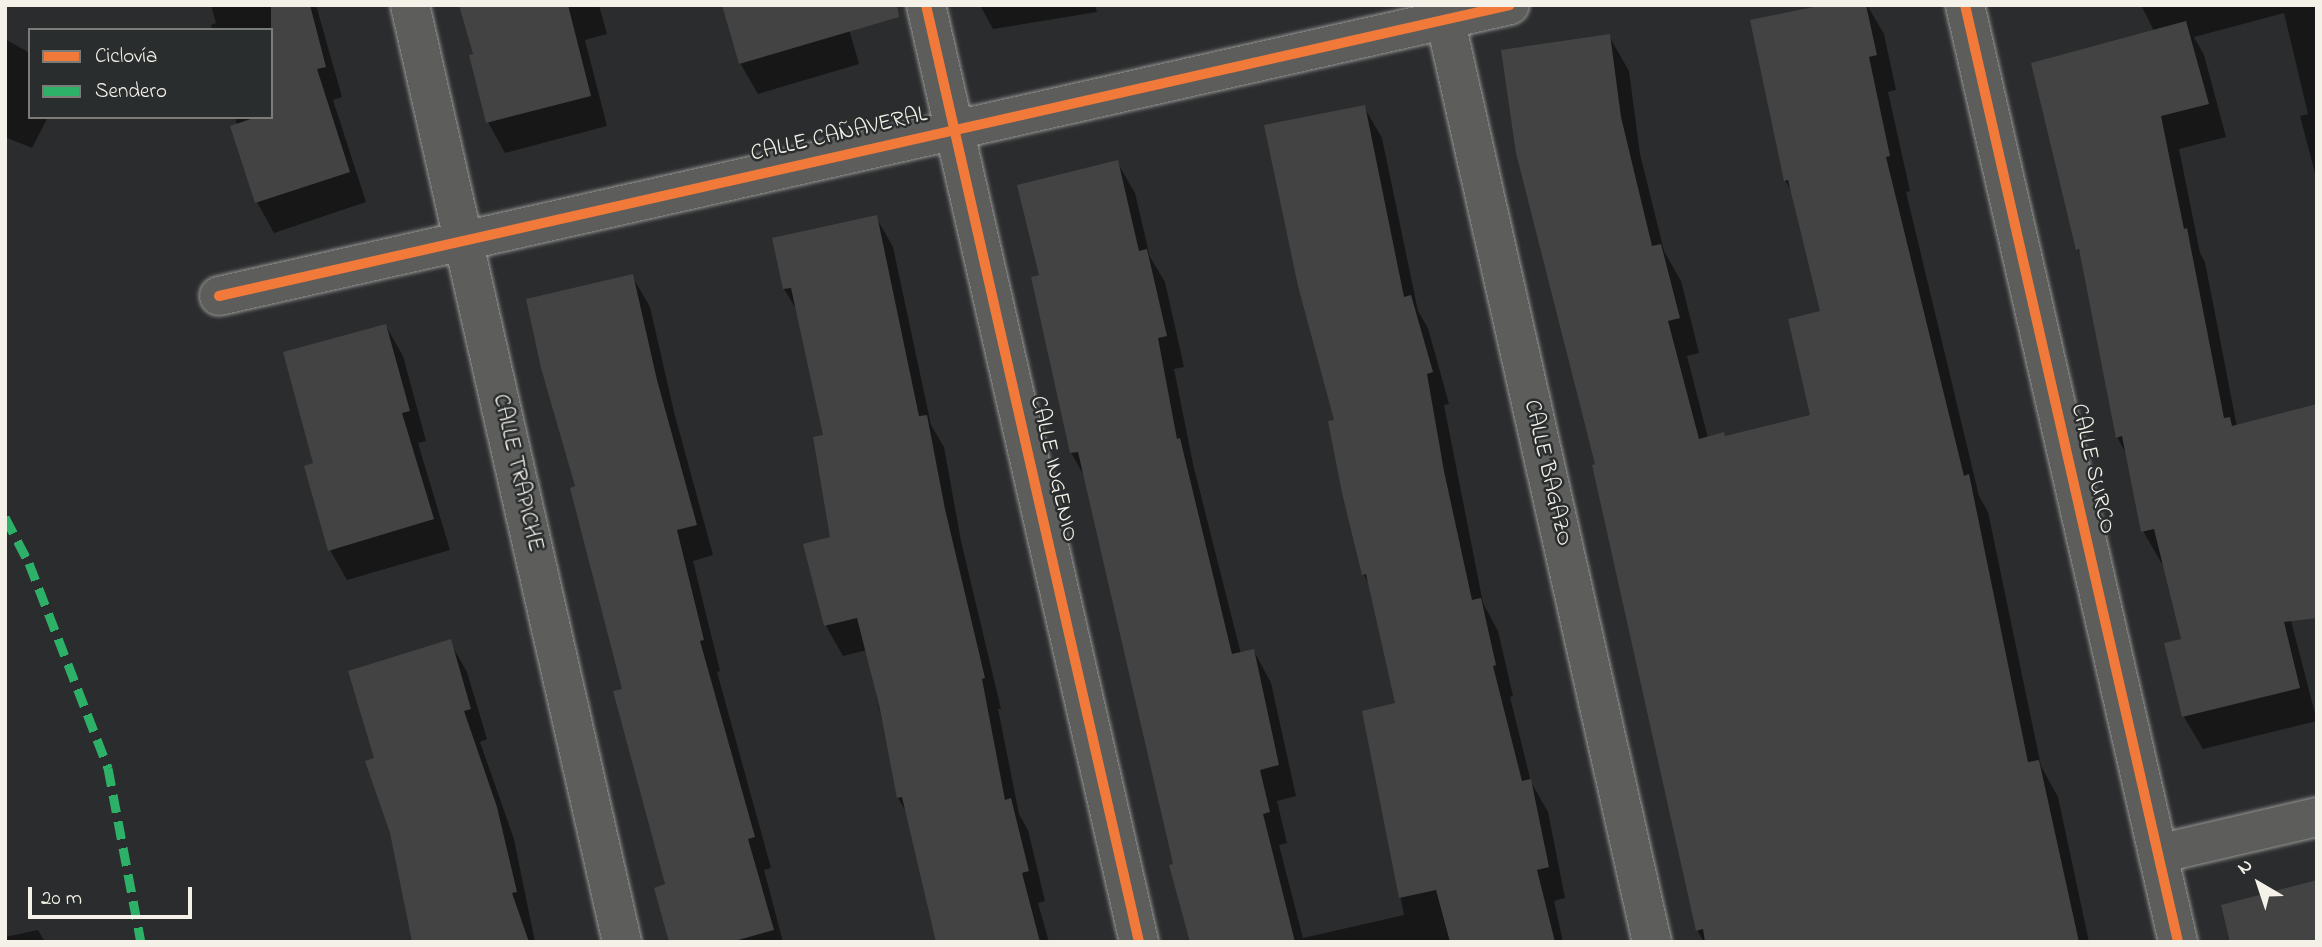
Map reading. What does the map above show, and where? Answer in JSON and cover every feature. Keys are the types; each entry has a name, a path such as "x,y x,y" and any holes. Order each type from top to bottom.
{"street":[{"name":"CALLE TRAPICHE","path":"410,5 622,942"},
{"name":"CALLE INGENIO","path":"926,5 1139,942"},
{"name":"CALLE CAÑAVERAL","path":"219,296 954,131 1444,13 1510,5"},
{"name":"CALLE SURCO","path":"1965,5 2178,942"},
{"name":"CALLE BAGAZO","path":"1444,13 1652,942"},
{"path":"2158,854 2317,817"}],"building":[{"path":"271,5 310,5 326,67 317,69 350,172 255,203 230,126 251,119 273,119"},
{"path":"459,5 568,5 591,96 486,123 469,55 473,54"},
{"path":"722,5 897,5 899,17 739,64"},
{"path":"1823,5 1866,5 1877,55 1869,57 1890,156 1886,157 1964,476 1969,474 2028,762 2039,760 2079,942 1705,942 1703,929 1696,931 1592,465 1595,464 1516,153 1501,50 1610,34 1621,117 1652,246 1661,244 1680,318 1668,321 1699,439 1724,432 1725,436 1810,415 1788,319 1820,311 1788,180 1784,181 1750,20"},
{"path":"2186,21 2209,104 2161,116 2184,229 2187,228 2224,418 2230,417 2232,426 2317,404 2317,618 2284,622 2300,688 2182,717 2164,643 2181,639 2154,529 2141,532 2122,436 2116,438 2079,249 2076,250 2031,63"},
{"path":"1365,105 1404,297 1411,295 1433,372 1427,374 1444,471 1472,600 1481,598 1496,665 1493,666 1522,781 1531,779 1549,867 1537,870 1555,942 1450,942 1436,890 1399,898 1362,711 1395,703 1366,574 1362,575 1342,493 1328,421 1334,420 1298,286 1264,125"},
{"path":"1118,160 1139,251 1147,249 1167,336 1158,338 1177,439 1180,438 1232,654 1254,649 1279,765 1260,770 1270,812 1263,814 1295,942 1190,942 1169,865 1173,864 1078,452 1070,453 1031,277 1039,275 1017,185"},
{"path":"877,215 919,416 927,415 945,509 985,678 982,679 1005,800 1011,798 1029,871 1022,873 1040,942 936,942 902,797 897,798 879,705 857,618 824,626 803,544 830,537 813,437 823,435 791,288 783,289 772,238"},
{"path":"633,274 657,380 697,525 677,530 704,640 700,641 755,837 748,839 774,930 731,942 669,942 654,888 665,884 613,691 622,689 570,488 575,486 541,368 526,299"},
{"path":"386,324 410,411 402,413 434,519 328,551 304,466 313,463 283,352"},
{"path":"451,639 471,709 464,711 497,807 517,892 512,893 529,942 412,942 390,833 365,761 374,758 348,671"},
{"path":"2317,880 2317,942 2230,942 2221,905"}],"marked path":[{"path":"5,517 29,563 108,768 141,942"}],"cycle path":[{"path":"926,5 1139,942"},
{"path":"219,296 1510,5"},
{"path":"1965,5 2178,942"}]}
